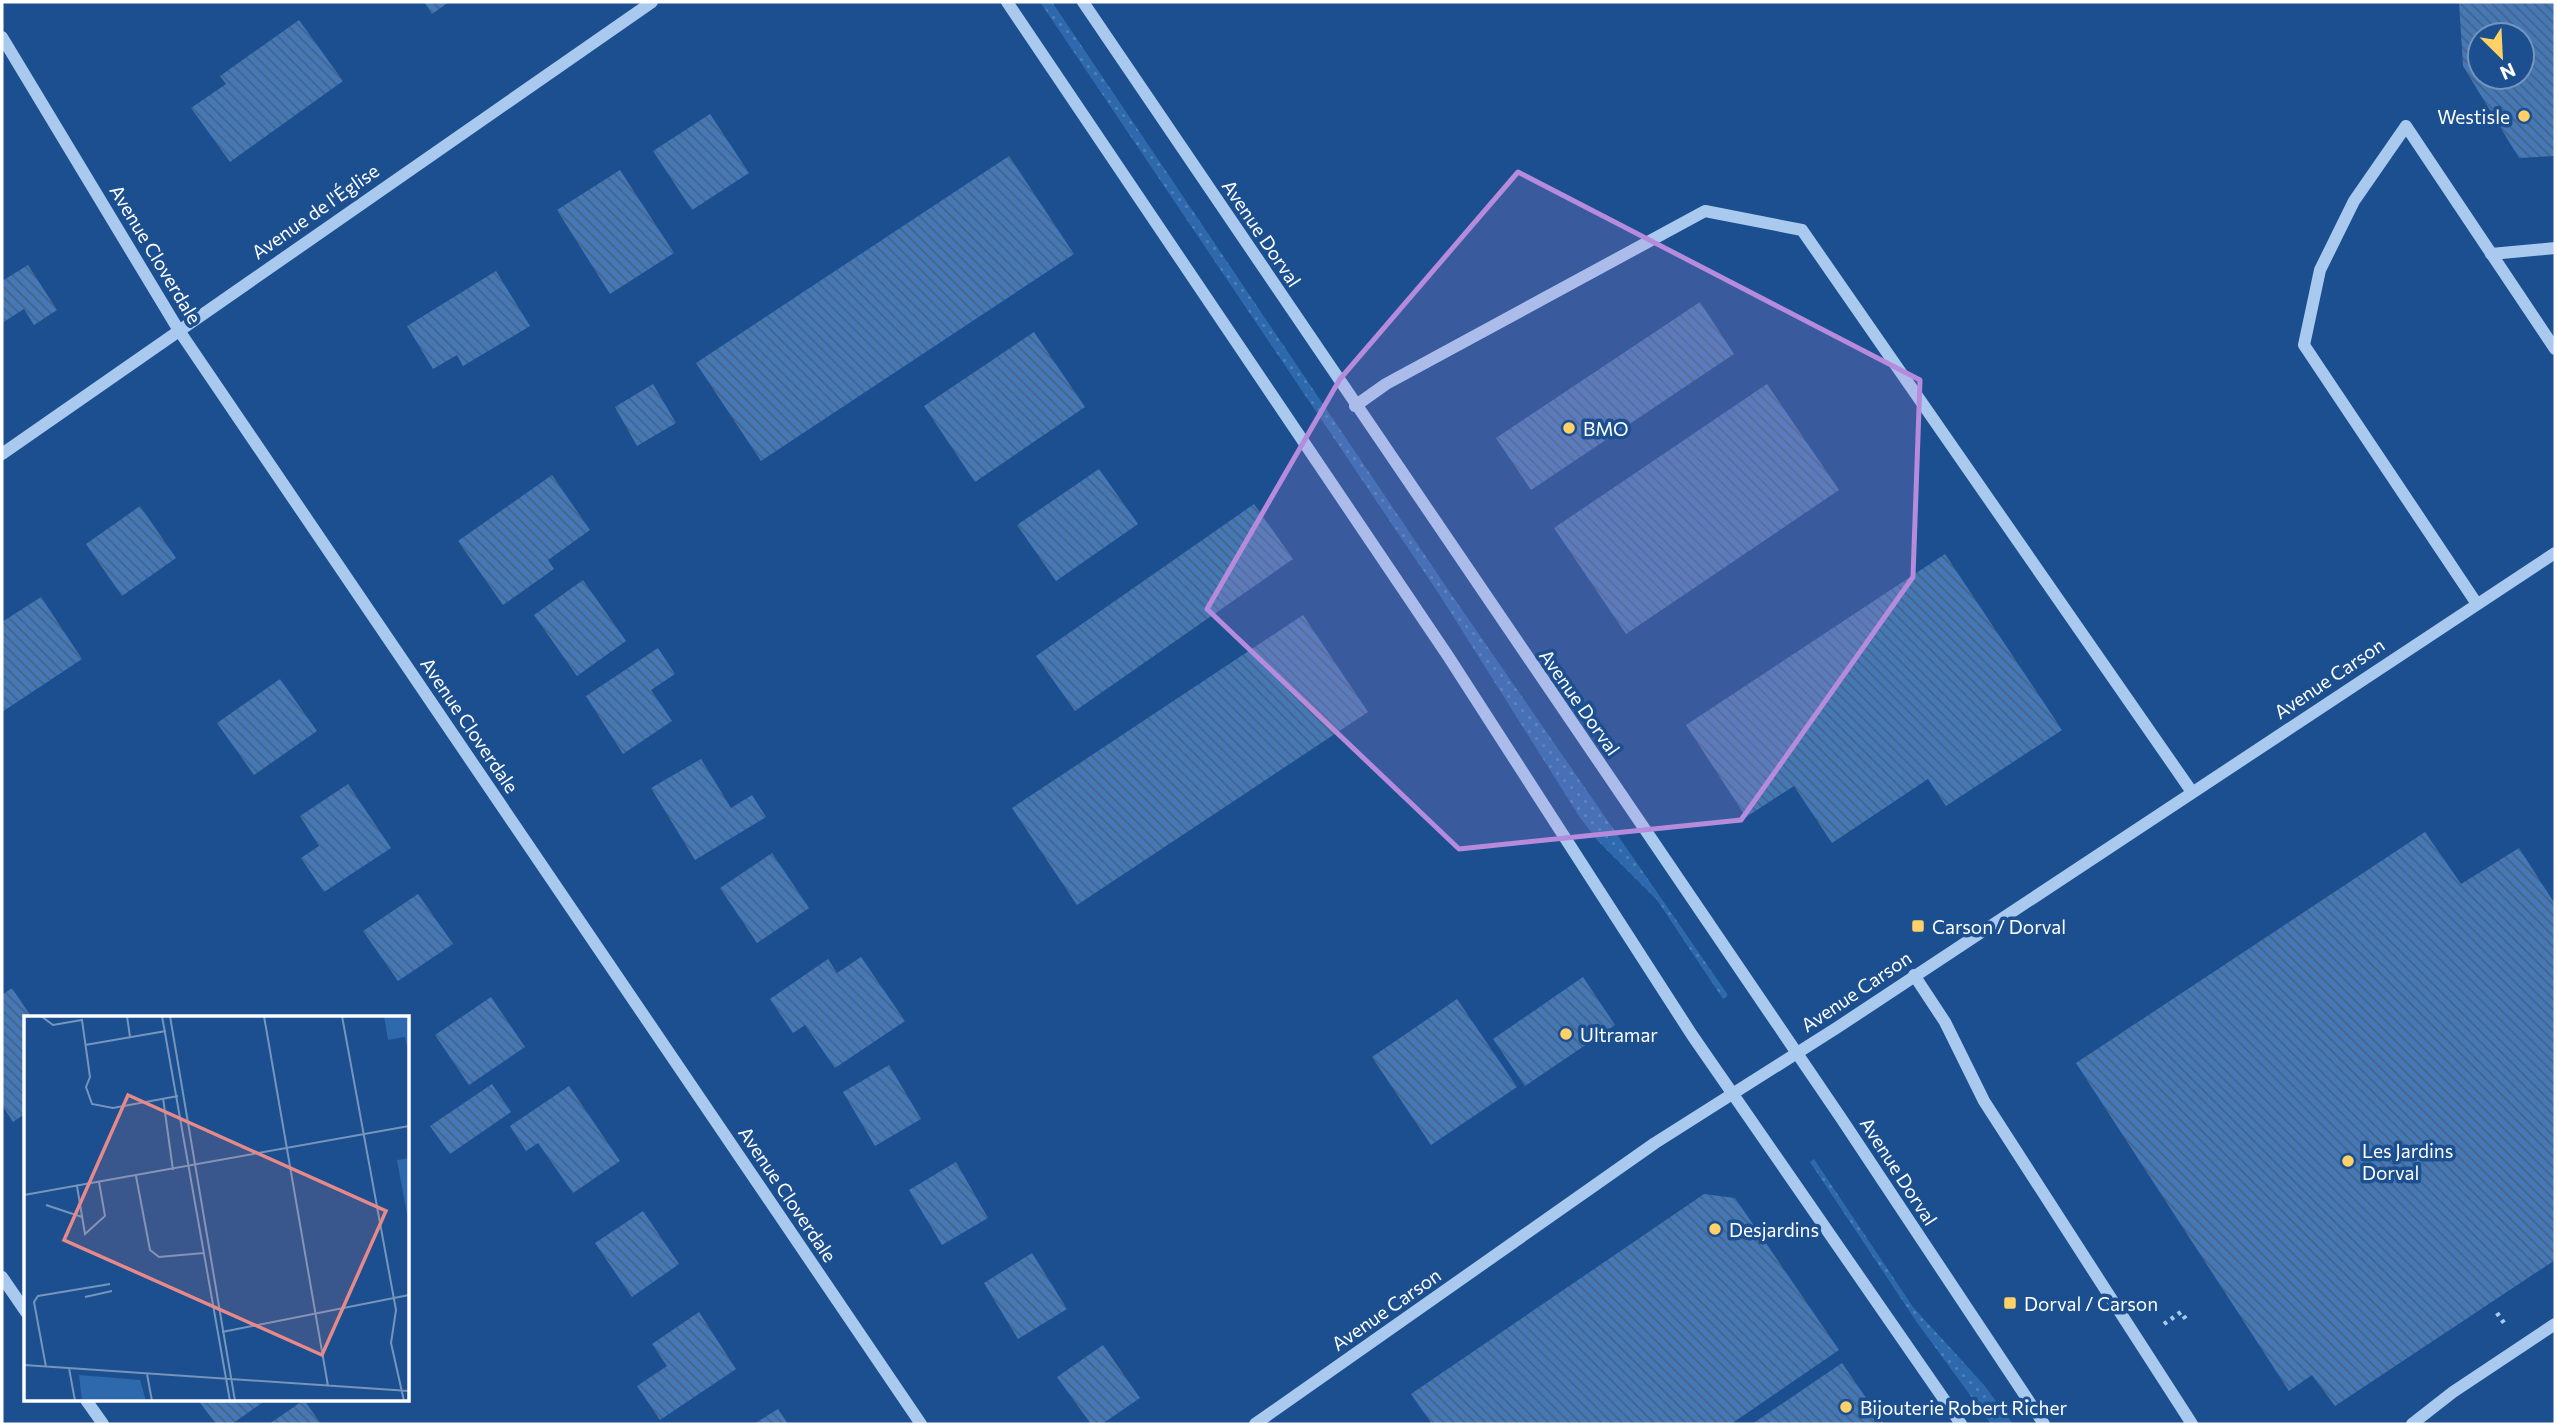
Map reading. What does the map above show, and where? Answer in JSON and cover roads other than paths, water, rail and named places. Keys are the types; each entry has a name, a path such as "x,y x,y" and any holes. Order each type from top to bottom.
{"street":[{"name":"Avenue de l'Église","path":"2,454 178,329 652,2"},
{"path":"1007,2 1448,656 1733,1095 1961,1424"},
{"name":"Avenue Dorval","path":"1083,2 2044,1424"},
{"name":"Avenue Cloverdale","path":"2,37 178,329 922,1424"},
{"path":"2477,604 2304,345 2320,270 2354,201 2406,126 2555,349"},
{"path":"1355,406 1386,384 1705,211 1802,230 2192,792"},
{"path":"2491,254 2555,248"},
{"name":"Avenue Carson","path":"1255,1424 1655,1143 1796,1054 2555,553"},
{"path":"1914,975 1945,1022 1984,1101 2192,1424"},
{"path":"2,1277 24,1309"},
{"path":"2412,1424 2453,1392 2555,1324"},
{"path":"87,1402 103,1424"}],"place":[{"name":"Westisle","path":"2524,116"},
{"name":"BMO","path":"1569,428"},
{"name":"Carson / Dorval","path":"1918,926"},
{"name":"Ultramar","path":"1566,1034"},
{"name":"Les Jardins Dorval","path":"2348,1161"},
{"name":"Desjardins","path":"1715,1229"},
{"name":"Dorval / Carson","path":"2010,1303"},
{"name":"Bijouterie Robert Richer","path":"1846,1407"}]}
